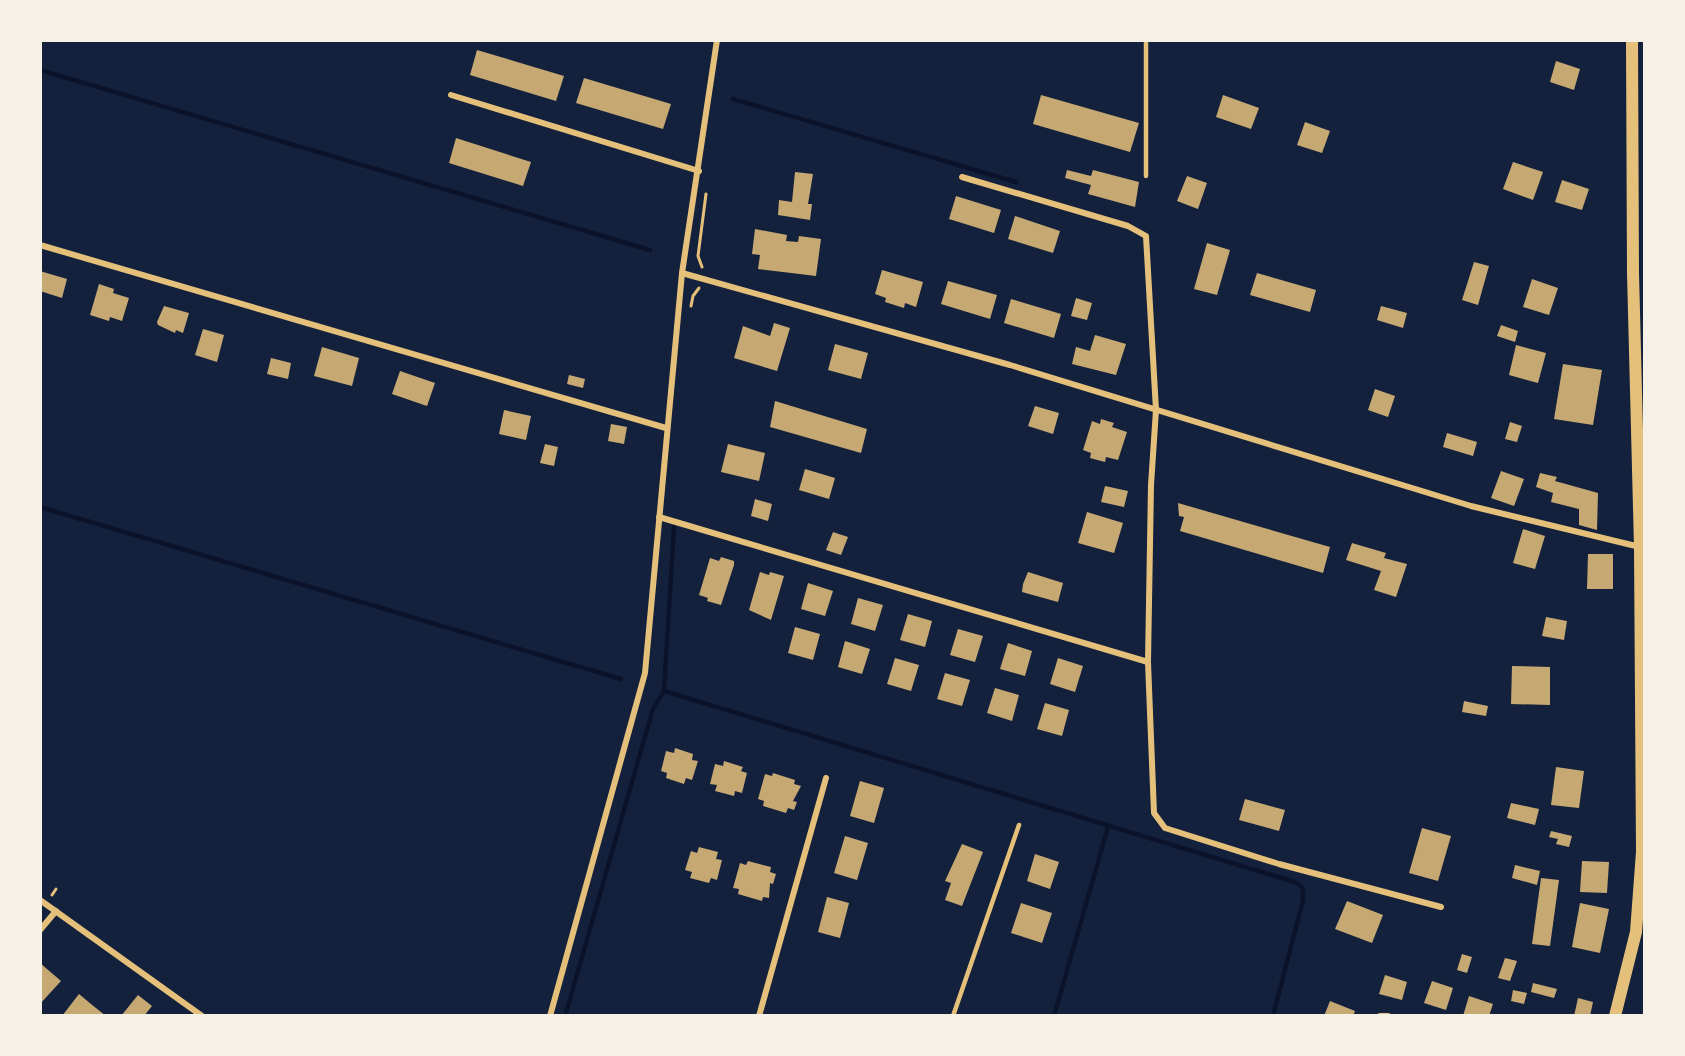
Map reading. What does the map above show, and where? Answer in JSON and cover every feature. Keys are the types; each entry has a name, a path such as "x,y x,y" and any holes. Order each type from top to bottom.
{"main road":[{"path":"1615,1016 1629,967 1640,897 1640,547 1632,273 1632,40"}],"street":[{"path":"550,1016 645,673 682,273 717,40"},
{"path":"451,95 699,171"},
{"path":"962,177 1128,226 1146,236 1156,410 1151,485 1148,662 1154,813 1165,828 1279,864 1441,907"},
{"path":"40,245 666,428"},
{"path":"682,273 1010,365 1471,506 1640,547"},
{"path":"659,517 1148,662"},
{"path":"759,1016 826,778"},
{"path":"40,900 202,1016"},
{"path":"40,930 56,911"},
{"path":"1380,1016 1388,1016"}],"lane":[{"path":"1146,40 1146,176"},
{"path":"953,1016 1019,825"}],"building":[{"path":"477,50 564,76 556,101 470,75"},
{"path":"1556,61 1580,69 1574,90 1550,82"},
{"path":"584,78 671,104 663,129 576,103"},
{"path":"1041,95 1139,123 1130,152 1033,124"},
{"path":"1223,95 1259,108 1251,129 1216,117"},
{"path":"1305,122 1330,131 1322,153 1297,145"},
{"path":"456,138 531,162 523,186 449,163"},
{"path":"1513,162 1543,172 1533,200 1503,189"},
{"path":"1067,170 1091,176 1093,170 1139,182 1135,207 1088,194 1091,185 1065,178"},
{"path":"795,172 813,174 808,204 812,204 810,220 778,215 779,200 792,202"},
{"path":"1187,176 1207,183 1198,209 1177,201"},
{"path":"1562,180 1589,189 1582,210 1555,202"},
{"path":"956,196 1001,210 994,233 949,219"},
{"path":"1015,216 1060,231 1053,253 1008,239"},
{"path":"755,229 787,235 786,241 798,242 799,236 821,239 816,276 758,269 760,255 752,254"},
{"path":"1207,243 1230,250 1217,295 1194,289"},
{"path":"1474,262 1489,266 1478,305 1462,300"},
{"path":"882,270 923,282 916,307 905,303 904,308 885,302 886,298 875,294"},
{"path":"40,271 67,279 62,298 40,291"},
{"path":"1257,273 1316,290 1310,312 1250,295"},
{"path":"1532,279 1558,288 1549,315 1523,307"},
{"path":"948,281 997,295 990,319 941,304"},
{"path":"99,284 114,289 113,293 129,298 122,321 110,317 109,321 90,315"},
{"path":"1076,298 1092,303 1087,320 1071,316"},
{"path":"1011,299 1061,314 1054,338 1004,323"},
{"path":"164,306 189,313 183,333 176,330 175,333 158,325 157,322"},
{"path":"1381,306 1407,313 1403,328 1377,320"},
{"path":"774,323 790,328 777,371 734,358 743,326 770,336"},
{"path":"1501,325 1518,331 1515,342 1497,336"},
{"path":"203,329 224,335 217,362 195,355"},
{"path":"1095,335 1126,344 1116,375 1072,364 1076,347 1090,351"},
{"path":"835,344 868,353 861,379 828,370"},
{"path":"1516,345 1546,353 1538,383 1509,375"},
{"path":"322,347 359,358 352,386 314,376"},
{"path":"271,358 291,363 288,379 267,374"},
{"path":"1563,364 1602,370 1593,425 1554,419"},
{"path":"400,371 435,383 427,406 392,394"},
{"path":"569,375 585,379 583,388 567,384"},
{"path":"1375,389 1395,396 1388,417 1368,410"},
{"path":"775,401 867,429 861,453 770,427"},
{"path":"1035,406 1059,413 1053,434 1028,426"},
{"path":"504,410 531,416 526,440 499,434"},
{"path":"1101,419 1114,423 1112,427 1127,432 1118,460 1106,457 1105,462 1090,458 1091,453 1083,450 1092,421 1100,424"},
{"path":"1510,422 1522,426 1517,442 1505,439"},
{"path":"611,424 627,427 624,444 608,441"},
{"path":"1447,433 1477,442 1473,456 1443,447"},
{"path":"545,444 558,447 554,466 540,463"},
{"path":"728,444 765,453 759,481 721,472"},
{"path":"805,469 835,478 829,499 799,490"},
{"path":"1501,471 1524,479 1514,506 1491,498"},
{"path":"1540,473 1557,477 1555,481 1598,493 1597,530 1579,525 1579,509 1551,502 1553,493 1536,487"},
{"path":"1105,486 1128,491 1124,507 1101,502"},
{"path":"755,499 772,504 768,521 751,516"},
{"path":"1178,503 1330,547 1323,573 1180,531 1184,517 1179,516"},
{"path":"1087,512 1123,523 1114,553 1078,543"},
{"path":"1523,529 1545,536 1535,569 1513,563"},
{"path":"833,532 848,537 841,555 826,550"},
{"path":"1352,543 1386,553 1384,558 1407,564 1396,597 1374,590 1381,571 1346,560"},
{"path":"1588,554 1613,554 1613,589 1587,589"},
{"path":"721,557 734,561 734,565 721,605 707,601 708,598 699,595 710,558 719,561"},
{"path":"760,572 784,576 771,620 749,610"},
{"path":"1028,572 1063,583 1058,602 1022,592"},
{"path":"808,583 833,591 825,616 801,609"},
{"path":"858,598 883,605 875,631 851,624"},
{"path":"908,614 932,621 925,647 900,640"},
{"path":"1546,617 1567,621 1564,640 1542,636"},
{"path":"795,627 820,634 813,660 788,653"},
{"path":"958,629 983,636 975,662 950,655"},
{"path":"845,641 870,649 862,674 838,667"},
{"path":"1008,643 1032,651 1025,676 1000,669"},
{"path":"895,658 919,665 911,691 887,684"},
{"path":"1058,658 1083,666 1075,692 1050,684"},
{"path":"1512,666 1550,667 1550,705 1511,704"},
{"path":"945,673 970,680 962,706 937,699"},
{"path":"995,688 1019,695 1012,721 987,713"},
{"path":"1464,701 1488,706 1486,716 1462,712"},
{"path":"1045,703 1069,710 1062,736 1037,729"},
{"path":"675,748 693,754 692,760 698,761 692,780 686,778 684,784 666,778 667,773 661,771 666,751 674,753"},
{"path":"724,761 743,767 741,771 747,773 742,793 735,791 734,796 715,791 717,785 710,784 715,764 723,766"},
{"path":"1556,767 1584,771 1579,808 1551,805"},
{"path":"773,773 795,780 794,784 801,786 793,801 797,802 794,810 788,808 786,813 763,806 764,801 758,799 765,774 772,776"},
{"path":"860,781 884,788 874,823 850,816"},
{"path":"1245,799 1285,810 1279,831 1239,820"},
{"path":"1511,803 1539,809 1535,825 1507,818"},
{"path":"1422,828 1451,836 1438,881 1409,873"},
{"path":"1551,831 1572,836 1569,847 1556,844 1558,839 1549,837"},
{"path":"845,836 868,843 857,880 834,873"},
{"path":"962,844 983,852 962,906 945,900 951,883 945,881"},
{"path":"699,847 718,852 716,859 722,860 717,880 711,878 709,883 690,878 692,872 685,870 691,851 697,853"},
{"path":"1035,854 1059,862 1050,889 1027,881"},
{"path":"748,861 771,867 770,872 776,874 773,884 770,883 769,898 763,897 762,901 738,894 739,889 733,888 740,863 746,865"},
{"path":"1582,861 1609,862 1607,893 1580,892"},
{"path":"1515,865 1540,871 1537,885 1512,878"},
{"path":"1541,878 1559,880 1550,946 1532,944"},
{"path":"827,897 849,903 840,938 818,932"},
{"path":"1347,901 1383,915 1372,943 1335,929"},
{"path":"1021,903 1052,913 1042,943 1011,933"},
{"path":"1580,903 1609,909 1600,953 1572,947"},
{"path":"1462,954 1472,957 1467,973 1457,970"},
{"path":"1505,958 1517,961 1510,981 1498,978"},
{"path":"40,963 61,981 40,1004"},
{"path":"1385,975 1407,982 1402,1000 1379,994"},
{"path":"1432,981 1453,988 1446,1010 1424,1003"},
{"path":"1533,983 1557,989 1554,998 1531,992"},
{"path":"1513,990 1527,993 1524,1004 1511,1001"},
{"path":"79,994 91,1004 106,1016 62,1016"},
{"path":"138,995 152,1006 144,1016 121,1016"},
{"path":"1469,996 1493,1004 1489,1016 1463,1016"},
{"path":"1578,998 1593,1002 1590,1016 1574,1016"},
{"path":"1330,1001 1355,1011 1353,1016 1324,1016"}],"waterway":[{"path":"40,70 650,250"},
{"path":"733,99 1016,182"},
{"path":"40,507 621,679"},
{"path":"565,1016 653,709 664,691 674,527"},
{"path":"664,691 1295,882 1303,888 1303,900 1273,1016"},
{"path":"1054,1016 1108,827"}]}
